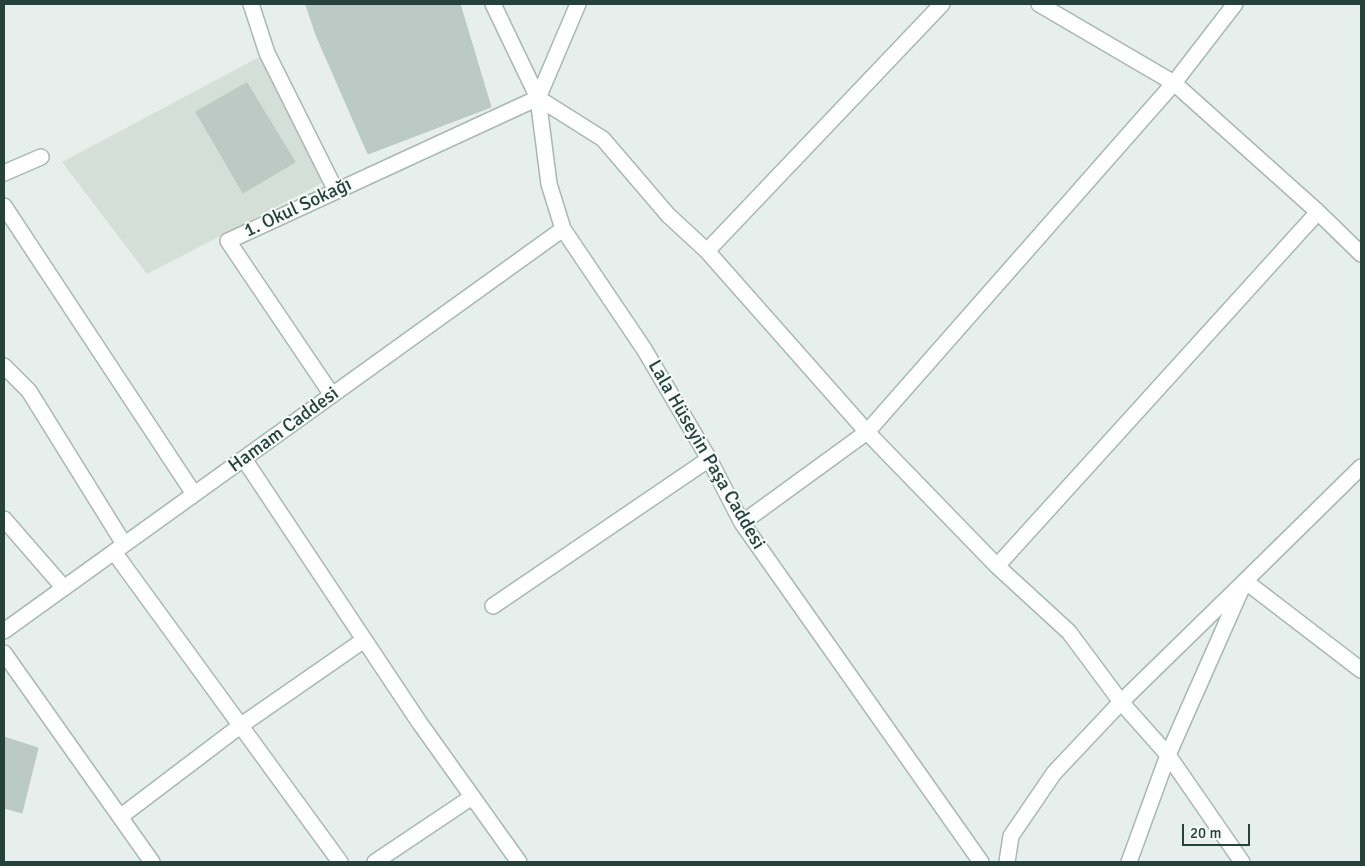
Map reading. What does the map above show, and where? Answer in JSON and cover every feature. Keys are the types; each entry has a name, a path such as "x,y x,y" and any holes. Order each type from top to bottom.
{"street":[{"path":"251,4 267,53 336,191"},
{"path":"493,4 538,98 602,139 668,215 707,251 867,432 997,566 1069,632 1121,702 1168,755 1242,862"},
{"path":"538,98 578,4"},
{"path":"707,251 942,4"},
{"path":"1039,4 1174,83 1318,212 1361,254"},
{"path":"742,523 867,432 1174,83 1235,4"},
{"name":"1. Okul Sokağı","path":"332,396 228,241 538,98"},
{"name":"Lala Hüseyin Paşa Caddesi","path":"538,98 549,184 563,229 644,349 708,459 742,523 981,862"},
{"path":"4,173 41,157"},
{"path":"4,206 194,494"},
{"path":"997,566 1318,212"},
{"name":"Hamam Caddesi","path":"4,631 563,229"},
{"path":"4,366 29,392 119,548 240,726 340,862"},
{"path":"244,459 419,722 519,862"},
{"path":"493,606 708,459"},
{"path":"1007,862 1011,836 1054,773 1121,702 1361,467"},
{"path":"4,519 64,588"},
{"path":"1245,581 1361,670"},
{"path":"1129,862 1168,755 1245,581"},
{"path":"120,817 240,726 364,640"},
{"path":"4,653 152,862"},
{"path":"375,862 472,797"}],"shaded area":[{"path":"267,53 330,179 147,274 62,162"}],"building":[{"path":"306,4 460,4 491,107 368,154 316,35"},
{"path":"247,83 295,162 243,193 196,112"},
{"path":"4,737 38,748 22,813 4,808"}]}
